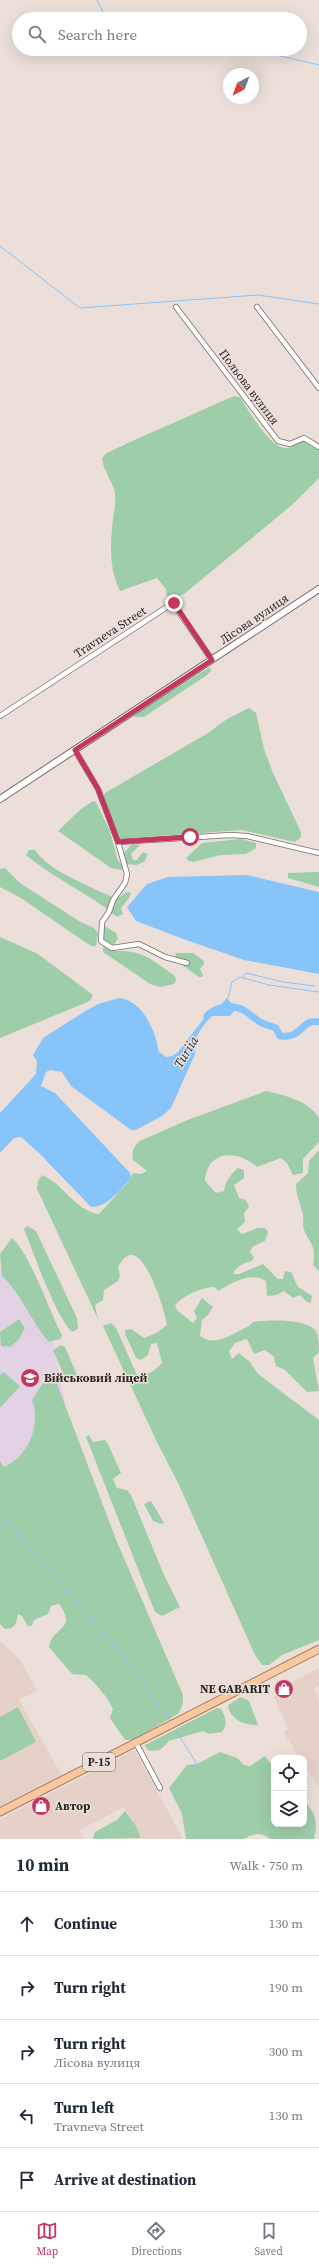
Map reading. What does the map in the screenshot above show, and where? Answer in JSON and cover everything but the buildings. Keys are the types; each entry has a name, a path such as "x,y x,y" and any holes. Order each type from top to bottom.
{"main road":[{"name":"Р-15","path":"0,1812 319,1649"}],"street":[{"name":"Польова вулиця","path":"176,307 278,441 290,444 304,438 319,447"},
{"path":"257,307 319,388"},
{"name":"Лісова вулиця","path":"0,799 319,589"},
{"name":"Travneva Street","path":"0,716 174,603 212,660"},
{"path":"75,750 98,789 118,842 126,879 113,900 109,912 102,922 101,941 112,948 139,944 165,957 187,963"},
{"path":"118,842 190,837 247,836 319,853"},
{"path":"136,1743 160,1788"}],"shaded area":[{"name":"Військовий ліцей","path":"0,1270 7,1271 53,1343 67,1412 10,1468 0,1464"},
{"path":"0,1641 20,1660 37,1690 19,1700 63,1777 0,1809"},
{"path":"319,1668 319,1686 314,1689 319,1700 319,1787 307,1769 307,1755 298,1755 283,1732 288,1729 274,1697 277,1695 275,1691"},
{"path":"135,1750 183,1839 143,1839 124,1807 79,1830 84,1839 0,1839 0,1819"}],"green space":[{"path":"234,396 240,397 254,419 274,443 281,447 288,448 302,440 308,441 319,450 319,478 292,505 184,594 171,599 167,597 166,589 157,578 120,591 116,582 111,556 111,538 115,501 114,491 104,468 102,458 107,453 130,442"},
{"path":"210,667 211,671 207,675 144,717 134,717 138,712"},
{"path":"249,708 256,713 264,749 273,773 301,832 301,837 295,842 242,830 120,839 103,798 105,793 208,733 227,719"},
{"path":"93,801 96,802 110,831 117,858 122,866 122,870 111,868 58,831 81,809"},
{"path":"241,839 256,843 256,848 246,854 220,855 194,862 189,861 186,858 202,843"},
{"path":"132,844 140,845 131,854 133,860 137,860 143,852 148,854 144,862 136,865 126,864 121,856"},
{"path":"29,850 35,850 50,865 61,872 116,899 127,892 131,893 121,908 123,914 117,917 106,908 37,864 26,855"},
{"path":"5,868 20,883 79,921 94,928 98,933 96,946 91,946 21,898 0,887 0,869"},
{"path":"319,872 319,887 288,878 288,873"},
{"path":"105,926 116,933 118,939 114,944 115,951 133,952 147,957 175,976 176,981 174,984 160,987 150,984 103,952"},
{"path":"0,937 38,954 93,995 90,1001 0,1038"},
{"path":"175,953 193,953 204,961 204,964 200,969 203,975 202,977 199,977 182,965 188,964 184,959 176,957"},
{"path":"266,1091 303,1103 315,1112 319,1118 319,1142 303,1159 303,1173 293,1175 287,1163 281,1158 257,1167 241,1157 232,1155 217,1158 211,1163 207,1171 205,1181 216,1193 224,1191 227,1181 233,1173 238,1168 244,1170 244,1178 234,1185 239,1198 246,1200 249,1207 244,1213 245,1222 237,1229 242,1234 258,1228 265,1228 268,1232 265,1241 252,1247 250,1252 254,1257 252,1261 241,1265 233,1274 239,1274 263,1264 278,1279 283,1279 285,1271 291,1272 298,1287 312,1296 311,1303 307,1302 300,1295 293,1298 284,1291 276,1295 267,1296 266,1281 254,1277 241,1279 218,1291 215,1287 199,1290 183,1298 175,1306 178,1311 193,1323 197,1318 194,1311 202,1298 213,1307 208,1315 202,1320 200,1336 206,1339 218,1340 249,1326 253,1322 268,1321 286,1321 304,1324 311,1327 318,1335 319,1352 313,1358 319,1391 307,1392 285,1370 276,1366 274,1357 265,1350 254,1354 247,1339 235,1343 229,1351 232,1359 239,1353 250,1362 258,1374 319,1420 319,1640 282,1655 269,1665 262,1665 255,1655 179,1485 156,1440 103,1326 111,1323 116,1328 137,1375 148,1374 162,1363 157,1343 151,1344 148,1355 141,1360 136,1358 126,1336 125,1330 131,1329 144,1338 158,1332 167,1325 159,1296 149,1273 137,1257 129,1255 125,1257 118,1267 120,1275 118,1281 104,1290 103,1300 95,1305 98,1319 37,1189 38,1181 42,1175 57,1184 83,1208 99,1214 129,1181 133,1173 141,1174 147,1171 133,1160 132,1154 136,1145 140,1141 185,1121"},
{"path":"319,1150 319,1271 313,1265 313,1249 303,1228 303,1214 297,1196 296,1184 308,1173 309,1161"},
{"path":"27,1226 36,1231 77,1318 78,1329 72,1332 65,1324 45,1284 24,1229"},
{"path":"12,1238 19,1245 26,1256 62,1335 60,1339 49,1342 37,1326 16,1292 2,1276 0,1254"},
{"path":"19,1319 25,1328 19,1339 10,1347 1,1346 0,1332"},
{"path":"61,1345 65,1347 80,1382 66,1380 53,1350"},
{"path":"3,1372 20,1386 0,1408 0,1375"},
{"path":"50,1372 54,1376 117,1542 183,1695 183,1703 179,1713 134,1740 125,1740 110,1718 113,1709 98,1687 86,1675 72,1674 49,1647 51,1640 63,1627 66,1619 59,1604 51,1606 48,1614 34,1620 32,1626 28,1626 22,1616 18,1614 16,1623 12,1628 5,1629 0,1624 0,1461 4,1467 13,1462 26,1448 34,1429 35,1419 32,1400"},
{"path":"89,1435 93,1442 105,1440 108,1444 121,1473 113,1479 117,1488 127,1490 131,1495 164,1575 180,1607 162,1616 155,1612 86,1437"},
{"path":"151,1501 164,1523 162,1524 153,1521 144,1504"},
{"path":"241,1697 249,1701 258,1725 243,1723 231,1714 228,1705"},
{"path":"18,1707 36,1742 0,1761 0,1717"},
{"path":"217,1708 221,1709 225,1718 226,1723 222,1732 209,1734 203,1731 169,1741 160,1750 150,1751 146,1748 145,1745"},
{"path":"220,1752 237,1758 244,1765 250,1766 265,1756 271,1764 271,1827 307,1827 307,1804 315,1817 315,1839 270,1839 264,1835 257,1834 251,1835 244,1839 186,1839 182,1814 169,1788 187,1765 197,1764"},
{"path":"125,1811 136,1826 141,1838 93,1839 95,1832 117,1820"}],"water":[{"path":"247,875 319,892 319,974 244,960 186,940 136,921 127,907 147,884 168,877"},
{"path":"119,998 128,1000 142,1011 155,1035 159,1052 166,1057 177,1053 209,1012 216,1010 227,998 236,1009 230,1016 211,1016 201,1029 194,1042 195,1054 171,1108 162,1116 136,1130 131,1130 71,1086 62,1072 50,1070 46,1072 41,1086 55,1093 130,1173 131,1178 113,1197 103,1204 91,1207 39,1153 21,1137 14,1138 0,1153 0,1113 36,1074 37,1061 33,1055 43,1038 98,1004"}],"waterway":[{"path":"97,0 103,12"},
{"path":"281,56 319,65"},
{"path":"0,246 80,308 258,295 319,304"},
{"path":"243,977 246,973 283,982 315,986"},
{"path":"228,998 232,982 240,977 269,985 319,992"},
{"name":"Turiia","path":"207,1016 219,1008 235,1007 247,1012 258,1021 276,1028 280,1036 293,1035 305,1025 313,1022 319,1022"},
{"path":"0,1517 8,1522 144,1681 152,1699 164,1713 167,1713 170,1720"},
{"path":"176,1731 197,1764"}],"place":[{"name":"Військовий ліцей","path":"30,1378"},
{"name":"NE GABARIT","path":"284,1689"},
{"name":"Автор","path":"41,1806"}],"route":[{"path":"174,603 212,660 75,750 98,789 104,809 118,842 190,837"}]}
